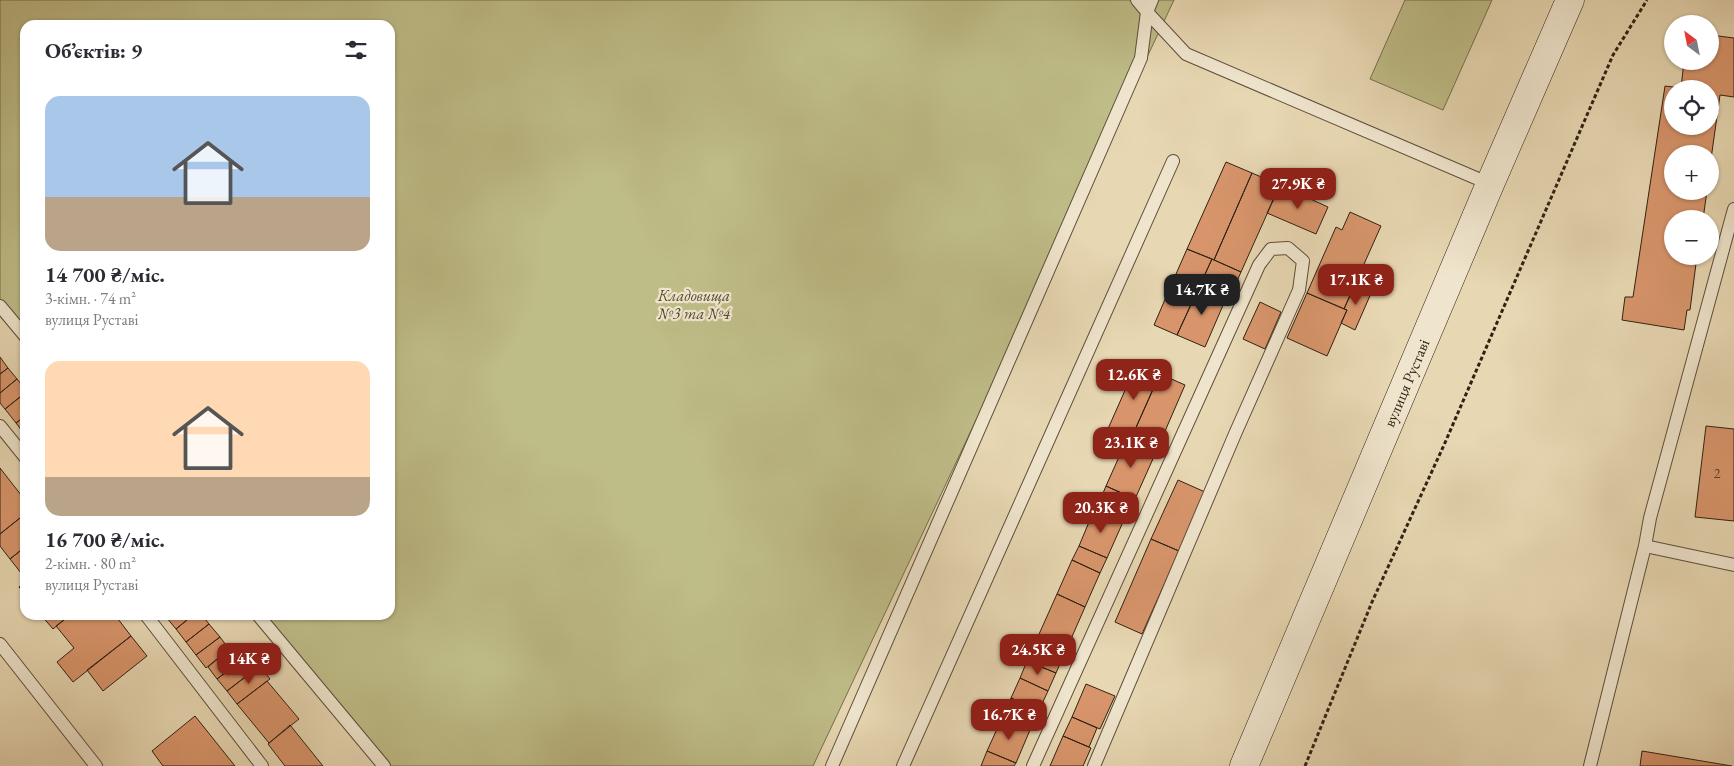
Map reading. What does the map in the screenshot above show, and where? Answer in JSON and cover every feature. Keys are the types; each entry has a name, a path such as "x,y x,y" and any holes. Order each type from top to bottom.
{"main road":[{"name":"вулиця Руставі","path":"1244,766 1490,184 1570,0"}],"lane":[{"path":"1137,0 1149,6 1186,54 1490,184"},
{"path":"832,766 1141,58 1149,6"},
{"path":"903,766 1173,161"},
{"path":"1590,766 1650,518 1734,209"},
{"path":"1033,766 1258,265 1271,249 1288,248 1303,261 1299,290 1235,434 1094,766"},
{"path":"0,306 20,330"},
{"path":"0,426 20,451"},
{"path":"1644,546 1734,565"},
{"path":"150,620 262,766"},
{"path":"262,620 384,766"},
{"path":"0,644 96,766"}],"path":[{"path":"1305,766 1372,602 1444,446 1613,55 1647,0"}],"green space":[{"name":"Кладовища №3 та №4","path":"0,0 1174,0 813,766 390,766 267,620 395,620 395,20 20,20 20,326 0,303"},
{"path":"1405,0 1492,0 1443,110 1370,79"}],"building":[{"path":"1719,36 1734,38 1734,97 1720,95 1719,102 1719,80 1682,80 1683,70 1719,70"},
{"path":"1664,93 1664,135 1714,135 1713,145 1664,145 1664,200 1706,200 1704,210 1664,210 1664,265 1696,265 1690,310 1687,310 1684,330 1622,320 1625,297 1633,297"},
{"path":"1226,162 1252,173 1214,260 1187,249"},
{"path":"1252,173 1280,185 1241,272 1214,260"},
{"path":"1280,185 1328,207 1316,234 1267,213"},
{"path":"1350,212 1381,226 1344,309 1307,293 1336,227 1342,230"},
{"path":"1187,249 1212,259 1200,285 1176,274"},
{"path":"1212,259 1241,272 1230,297 1200,285"},
{"path":"1176,274 1200,285 1177,335 1154,325"},
{"path":"1355,284 1372,291 1355,330 1341,323 1347,310 1344,309"},
{"path":"1200,285 1227,296 1205,347 1177,335"},
{"path":"1307,293 1347,310 1327,356 1287,338"},
{"path":"1260,302 1281,312 1265,349 1243,339"},
{"path":"0,357 8,368 0,374"},
{"path":"1138,361 1161,371 1130,441 1107,431"},
{"path":"8,368 17,379 0,393 0,374"},
{"path":"1160,374 1185,385 1156,452 1130,441"},
{"path":"17,379 20,383 20,397 5,409 0,403 0,393"},
{"path":"20,397 20,420 16,423 5,409"},
{"path":"20,420 20,428 16,423"},
{"path":"1706,426 1734,429 1734,521 1695,517"},
{"path":"1127,439 1156,452 1135,499 1106,486"},
{"path":"0,468 20,494 20,518 0,534"},
{"path":"1178,480 1205,492 1179,551 1151,539"},
{"path":"1106,486 1132,498 1122,522 1096,510"},
{"path":"1094,510 1123,522 1107,558 1079,546"},
{"path":"20,518 20,551 10,559 0,546 0,534"},
{"path":"1151,539 1179,551 1142,634 1115,622"},
{"path":"1079,546 1107,558 1100,573 1072,560"},
{"path":"20,551 20,572 10,559"},
{"path":"1072,560 1100,573 1085,607 1057,594"},
{"path":"1057,594 1085,607 1056,673 1027,661"},
{"path":"45,620 64,620 53,629"},
{"path":"64,620 119,620 131,636 73,682 57,662 74,648 56,626"},
{"path":"168,620 187,620 176,629"},
{"path":"187,620 206,620 209,624 186,642 176,629"},
{"path":"209,624 220,637 196,655 186,642"},
{"path":"131,636 147,656 103,691 87,670"},
{"path":"220,637 229,649 206,668 196,655"},
{"path":"231,648 241,661 217,679 208,667"},
{"path":"241,661 250,673 227,691 217,679"},
{"path":"1027,661 1056,673 1048,691 1020,678"},
{"path":"260,666 270,679 237,704 227,691"},
{"path":"1020,678 1048,691 1039,710 1011,698"},
{"path":"267,681 299,719 269,743 237,704"},
{"path":"1086,684 1115,696 1100,729 1072,717"},
{"path":"1011,698 1039,710 1030,730 1002,718"},
{"path":"195,716 235,766 163,766 152,751"},
{"path":"1072,717 1097,728 1089,747 1063,736"},
{"path":"1002,718 1030,730 1016,763 987,751"},
{"path":"290,725 323,766 285,766 268,744"},
{"path":"1063,736 1091,748 1083,766 1050,766"},
{"path":"987,751 1016,763 1014,766 981,766"},
{"path":"1642,751 1732,766 1640,766"}]}
